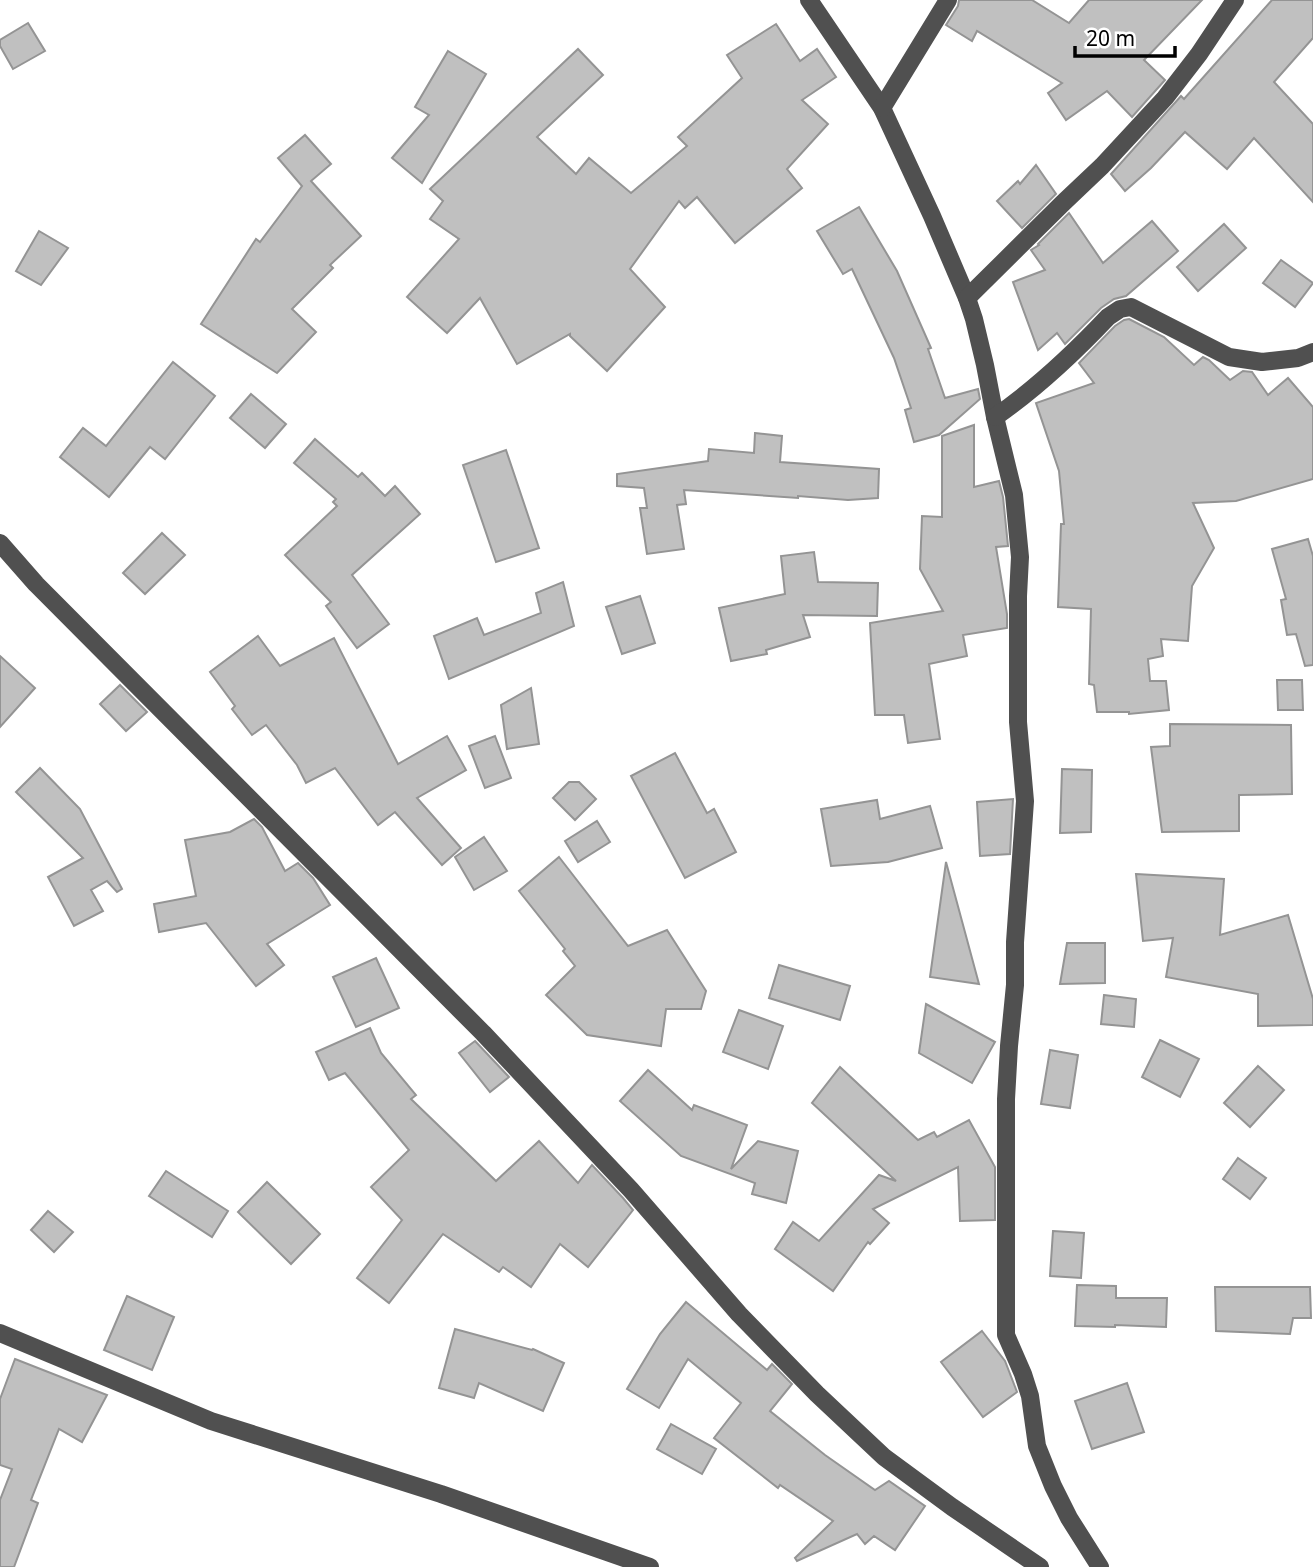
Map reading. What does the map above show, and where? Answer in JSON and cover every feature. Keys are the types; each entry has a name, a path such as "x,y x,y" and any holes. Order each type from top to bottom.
{"street":[{"path":"809,0 882,108 967,298 1014,495 1020,557 1018,696 1025,801 1006,1100 1006,1335 1030,1396 1037,1446 1053,1486 1069,1518 1100,1567"},
{"path":"882,108 948,0"},
{"path":"967,298 1102,166 1165,98 1236,0"},
{"path":"995,417 1047,377 1108,317 1120,309 1131,307 1230,357 1262,362 1298,358 1313,352"},
{"path":"0,543 36,584 483,1033 631,1190 738,1314 817,1395 884,1457 1040,1567"},
{"path":"0,1333 211,1421 441,1494 650,1567"}],"building":[{"path":"959,0 1032,0 1069,23 1089,0 1202,0 1144,60 1165,80 1132,117 1107,91 1066,120 1048,93 1062,83 977,31 972,41 946,25"},
{"path":"1272,0 1313,0 1313,38 1274,82 1313,124 1313,202 1254,138 1227,169 1185,132 1125,191 1111,174 1181,96 1184,99"},
{"path":"28,23 45,51 13,69 0,46 0,40"},
{"path":"776,24 800,61 817,49 836,77 802,100 828,124 787,169 802,188 735,243 697,197 685,208 679,201 630,269 665,307 607,371 570,334 517,364 480,298 447,333 407,297 459,239 430,219 443,201 430,189 578,49 603,75 537,137 576,174 589,158 631,193 687,146 678,137 742,78 727,55"},
{"path":"448,51 486,74 422,183 392,158 429,115 415,107"},
{"path":"305,135 331,164 311,181 361,236 330,265 333,268 292,309 316,332 277,373 201,324 256,239 260,242 302,186 278,158"},
{"path":"1036,165 1056,194 1022,228 997,201 1018,181 1020,184"},
{"path":"859,207 897,271 931,348 928,349 945,398 978,389 980,399 939,435 914,442 905,410 911,408 894,358 852,269 843,274 817,231"},
{"path":"1069,213 1103,263 1152,221 1178,251 1126,296 1114,299 1101,308 1065,344 1057,333 1038,350 1013,282 1045,270 1031,250"},
{"path":"1224,224 1246,248 1198,291 1177,267"},
{"path":"39,231 68,248 41,285 16,271"},
{"path":"1281,260 1313,283 1295,307 1263,283"},
{"path":"1129,319 1164,337 1194,365 1203,357 1230,380 1243,371 1252,372 1268,395 1288,378 1313,407 1313,479 1236,501 1193,503 1214,548 1192,586 1188,641 1161,639 1163,656 1148,659 1150,681 1166,681 1169,710 1129,714 1097,712 1094,685 1089,684 1091,609 1058,607 1061,524 1064,524 1059,471 1036,403 1094,383 1079,363 1115,326"},
{"path":"173,362 215,396 165,459 150,447 109,497 60,457 83,428 106,446"},
{"path":"251,394 286,424 265,448 230,418"},
{"path":"974,425 974,487 999,481 1003,497 1008,546 996,547 1007,628 963,635 967,656 929,664 940,739 908,743 904,715 875,715 870,623 943,611 920,569 922,516 942,517 942,436"},
{"path":"755,433 782,436 780,462 879,469 878,498 798,498 684,490 686,504 677,505 684,549 647,554 640,508 647,508 644,488 617,486 617,474 708,461 709,449 754,453"},
{"path":"315,439 358,477 362,473 385,496 395,486 420,514 352,575 389,624 357,648 326,606 331,602 285,555 337,506 333,502 336,499 294,463"},
{"path":"506,450 539,548 496,562 463,465"},
{"path":"162,533 185,555 145,594 123,573"},
{"path":"1308,539 1313,556 1313,665 1305,666 1296,634 1287,635 1281,600 1286,599 1272,549"},
{"path":"814,552 818,582 878,583 877,616 803,615 810,637 766,650 767,654 731,661 719,608 785,594 781,556"},
{"path":"563,582 574,626 449,679 434,636 477,618 484,635 541,613 536,593"},
{"path":"640,596 655,643 622,654 606,607"},
{"path":"258,636 280,666 334,638 398,764 447,736 466,770 417,798 461,848 442,865 395,812 378,825 335,768 306,783 297,765 266,725 252,735 232,709 235,706 210,672"},
{"path":"0,656 35,688 0,727"},
{"path":"1277,680 1302,680 1303,710 1278,710"},
{"path":"120,685 147,712 126,731 100,704"},
{"path":"531,688 539,744 507,749 501,705"},
{"path":"1170,724 1291,725 1292,794 1239,795 1239,831 1162,832 1151,747 1170,746"},
{"path":"495,736 511,778 485,788 469,746"},
{"path":"675,753 707,813 714,809 736,852 685,878 631,776"},
{"path":"40,768 80,809 122,889 117,892 107,881 91,890 103,911 74,926 48,877 83,858 16,792"},
{"path":"1062,769 1092,770 1091,832 1060,833"},
{"path":"569,782 579,782 596,799 575,820 553,798"},
{"path":"1013,799 1010,854 980,856 977,802"},
{"path":"877,800 880,819 930,806 942,848 888,862 831,866 821,809"},
{"path":"254,819 262,827 285,871 298,863 313,878 330,905 267,944 284,965 256,986 206,923 159,932 154,904 196,896 185,840 230,832"},
{"path":"597,821 610,842 578,862 565,841"},
{"path":"484,837 507,871 474,890 455,857"},
{"path":"559,857 628,946 667,930 706,991 701,1009 666,1009 661,1046 587,1035 546,995 575,966 563,951 565,949 519,891"},
{"path":"946,862 979,984 930,977"},
{"path":"1136,874 1224,879 1220,935 1288,915 1313,999 1313,1025 1258,1026 1258,994 1166,977 1173,938 1143,941"},
{"path":"1067,943 1105,943 1105,983 1060,984"},
{"path":"376,958 399,1008 356,1027 333,977"},
{"path":"779,965 850,986 840,1020 769,998"},
{"path":"1104,995 1136,999 1134,1027 1101,1024"},
{"path":"926,1004 995,1042 972,1083 919,1053"},
{"path":"739,1010 783,1026 768,1069 723,1052"},
{"path":"370,1028 381,1053 416,1095 411,1099 496,1181 539,1141 578,1183 592,1165 623,1198 633,1210 588,1267 560,1244 531,1287 503,1267 499,1272 443,1234 389,1303 357,1278 402,1220 371,1187 409,1150 345,1073 329,1080 316,1052"},
{"path":"1160,1040 1199,1059 1180,1097 1142,1077"},
{"path":"475,1041 509,1077 490,1092 459,1053"},
{"path":"1050,1050 1078,1055 1070,1108 1041,1104"},
{"path":"1258,1066 1284,1090 1250,1127 1224,1103"},
{"path":"840,1067 918,1140 934,1132 937,1137 969,1120 995,1167 995,1220 960,1221 958,1167 873,1209 889,1223 870,1244 868,1242 833,1291 775,1249 793,1222 819,1241 879,1175 896,1181 812,1103"},
{"path":"648,1070 692,1110 694,1105 747,1125 731,1169 758,1141 798,1151 786,1203 752,1194 755,1183 681,1156 620,1101"},
{"path":"1238,1158 1266,1178 1250,1199 1223,1179"},
{"path":"166,1171 228,1211 212,1237 149,1196"},
{"path":"267,1182 320,1234 291,1264 238,1212"},
{"path":"48,1211 73,1232 54,1252 31,1230"},
{"path":"1053,1231 1084,1233 1081,1278 1050,1276"},
{"path":"1077,1285 1116,1286 1116,1298 1167,1298 1166,1327 1075,1326"},
{"path":"1215,1287 1310,1287 1311,1318 1293,1318 1290,1334 1216,1331"},
{"path":"127,1296 174,1317 152,1370 104,1350"},
{"path":"686,1302 767,1370 772,1364 792,1384 770,1411 875,1490 889,1481 925,1506 895,1550 874,1536 865,1544 857,1534 797,1561 795,1558 833,1521 780,1485 778,1488 714,1438 741,1403 688,1359 659,1408 627,1389 660,1334"},
{"path":"455,1329 533,1349 564,1363 543,1411 479,1383 474,1398 439,1388"},
{"path":"982,1331 1005,1361 1017,1392 983,1417 941,1362"},
{"path":"15,1359 107,1395 82,1442 59,1429 31,1500 38,1503 14,1567 0,1567 0,1500 12,1469 0,1465 0,1399"},
{"path":"1127,1383 1144,1432 1092,1449 1075,1401"},
{"path":"671,1424 716,1449 702,1474 657,1449"}]}
